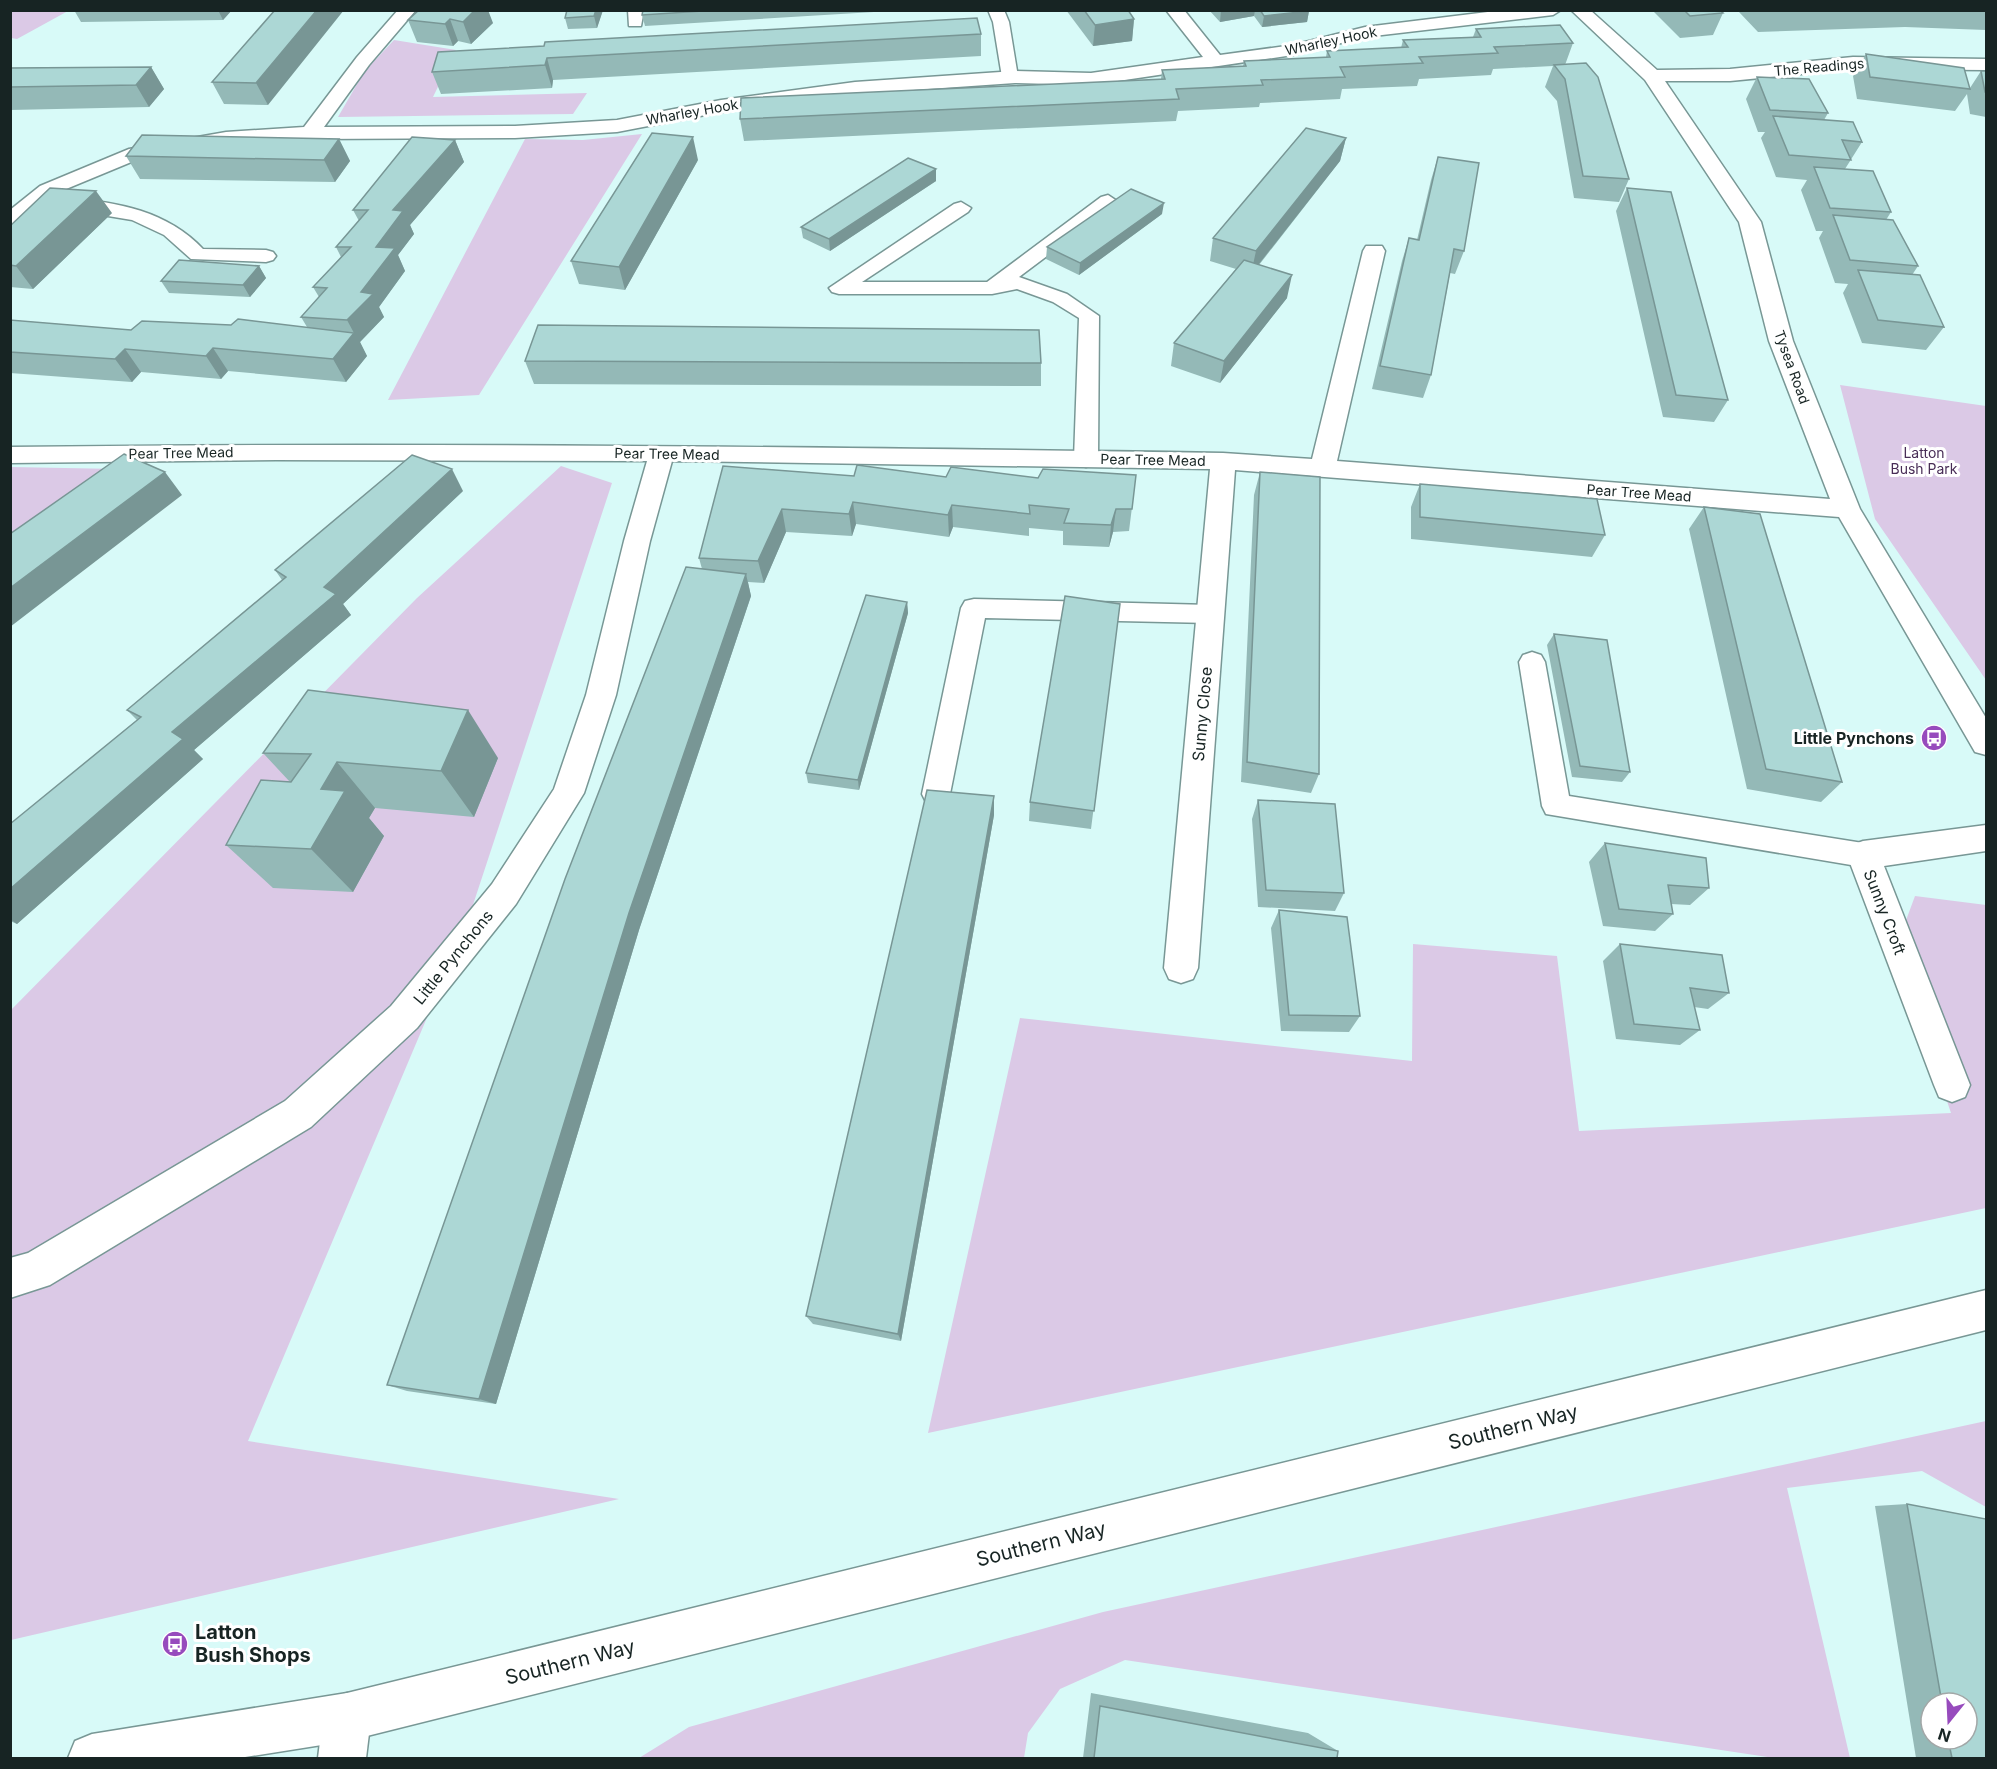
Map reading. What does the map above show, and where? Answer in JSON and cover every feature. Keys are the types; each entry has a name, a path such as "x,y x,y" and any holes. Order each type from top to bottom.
{"street":[{"path":"310,133 363,61 408,10"},
{"path":"1174,10 1216,62"},
{"name":"Wharley Hook","path":"10,221 47,190 136,153 226,138 310,133 515,132 617,126 721,106 855,88 1011,77 1091,79 1293,50 1365,32 1553,10"},
{"name":"Tysea Road","path":"1579,10 1652,76 1749,222 1781,341 1847,509 1986,743"},
{"name":"The Readings","path":"1652,76 1730,75 1853,63 1986,64"},
{"path":"1322,469 1374,251"},
{"name":"Pear Tree Mead","path":"10,455 276,452 662,453 1223,461 1847,509"},
{"name":"Little Pynchons","path":"10,1278 36,1271 298,1114 404,1017 504,894 568,793 601,696 637,541 662,453"},
{"name":"Sunny Close","path":"1181,968 1223,461"},
{"name":"Sunny Croft","path":"1952,1085 1863,855 1986,838"},
{"name":"Southern Way","path":"92,1758 345,1738 1986,1310"}],"lane":[{"path":"996,10 1001,22 1011,77"},
{"path":"992,288 1108,201"},
{"path":"33,202 88,206 154,219 188,241 198,255 266,256"},
{"path":"961,208 839,288 992,288 1019,283 1060,298 1089,316 1086,459"},
{"path":"936,794 974,608 1210,614"},
{"path":"1532,662 1556,806 1863,855"}],"green space":[{"path":"10,11 68,11 17,39 11,38"},
{"path":"394,40 456,50 433,97 587,93 573,114 338,117 364,72"},
{"path":"642,134 479,395 388,400 525,139 583,140"},
{"name":"Latton Bush Park","path":"1840,385 1986,406 1986,680 1875,519"},
{"path":"561,466 612,483 467,923 248,1441 619,1499 11,1640 10,1011 417,598"},
{"path":"11,467 118,469 11,549"},
{"path":"1915,896 1986,905 1986,1208 928,1433 1020,1018 1412,1061 1413,944 1557,956 1579,1131 1951,1113 1904,974 1905,923"},
{"path":"1986,1421 1986,1507 1922,1471 1787,1488 1850,1758 1774,1758 1125,1660 1060,1689 1028,1733 1024,1758 639,1758 689,1727 1103,1612"}],"building":[{"path":"275,10 317,10 256,83 212,82"},
{"path":"419,10 475,10 463,22 450,19 445,24 408,20"},
{"path":"567,10 596,10 594,16 565,18"},
{"path":"643,10 718,10 642,15"},
{"path":"1084,10 1128,10 1134,19 1095,25"},
{"path":"1260,10 1309,10 1309,11 1264,16"},
{"path":"1684,10 1720,10 1723,13 1690,16"},
{"path":"977,18 981,34 547,58 545,65 432,72 438,52 544,46 545,42"},
{"path":"1560,25 1573,43 1494,47 1498,53 1419,57 1423,63 1340,67 1345,77 1261,80 1263,85 1176,89 1179,99 740,119 741,98 1165,79 1162,70 1246,66 1244,61 1330,57 1327,51 1408,47 1403,40 1481,37 1476,29"},
{"path":"1866,54 1964,68 1970,89 1870,77"},
{"path":"1586,63 1598,77 1629,179 1583,176 1565,79 1554,65"},
{"path":"151,67 136,85 10,87 10,68"},
{"path":"1981,71 1986,71 1986,92 1985,92"},
{"path":"1757,77 1809,79 1828,113 1770,110"},
{"path":"1773,116 1853,122 1862,142 1842,140 1851,160 1789,155"},
{"path":"1306,128 1346,138 1256,251 1213,238"},
{"path":"652,133 693,137 619,267 571,261"},
{"path":"142,135 339,139 324,160 126,156"},
{"path":"412,137 455,140 393,210 403,211 376,247 395,248 361,292 373,294 347,320 301,317 327,288 313,287 351,247 336,247 368,210 353,210"},
{"path":"1438,157 1479,163 1464,251 1454,249 1431,375 1380,366 1409,238 1419,240"},
{"path":"908,158 936,169 829,239 801,227"},
{"path":"1814,167 1873,171 1891,212 1830,208"},
{"path":"50,188 96,191 16,266 10,265 10,226"},
{"path":"1627,188 1671,192 1728,400 1676,395"},
{"path":"1131,189 1164,203 1080,263 1047,247"},
{"path":"1833,215 1893,220 1918,266 1850,260"},
{"path":"179,260 259,266 243,285 161,281"},
{"path":"1244,260 1292,275 1224,361 1174,343"},
{"path":"1858,270 1920,275 1944,327 1878,320"},
{"path":"238,319 354,333 333,359 213,348 206,356 125,349 115,359 10,352 10,320 131,330 142,321 231,325"},
{"path":"538,325 1039,330 1041,363 525,361"},
{"path":"124,454 165,472 10,588 10,534"},
{"path":"412,455 452,469 324,587 336,594 172,732 183,739 10,889 10,824 141,717 127,710 286,577 275,570"},
{"path":"857,465 946,477 951,467 1038,478 1043,469 1136,475 1132,509 1116,509 1111,525 1064,523 1069,509 1029,505 1030,514 952,505 948,515 853,502 849,514 782,509 758,561 699,558 723,466 854,476"},
{"path":"1260,472 1320,477 1319,774 1247,762"},
{"path":"1420,484 1597,499 1605,535 1420,517"},
{"path":"1704,507 1760,514 1842,782 1766,769"},
{"path":"686,567 746,574 629,913 479,1399 387,1385 565,879"},
{"path":"866,595 907,602 858,780 806,773"},
{"path":"1065,596 1120,604 1094,811 1030,802"},
{"path":"1554,634 1607,640 1630,772 1580,766"},
{"path":"308,690 468,710 441,771 337,762 321,789 345,791 311,849 226,845 261,780 291,782 311,754 263,753"},
{"path":"927,790 994,796 898,1334 806,1316"},
{"path":"1258,800 1335,804 1344,893 1266,890"},
{"path":"1605,843 1706,858 1709,888 1668,885 1673,914 1619,909"},
{"path":"1279,910 1347,917 1360,1016 1289,1015"},
{"path":"1620,944 1722,955 1729,993 1690,988 1700,1030 1634,1024"},
{"path":"1907,1504 1986,1519 1986,1758 1952,1758 1951,1751 1979,1751 1979,1691 1940,1691"},
{"path":"1100,1706 1338,1751 1337,1758 1094,1758"}],"place":[{"name":"Little Pynchons","path":"1934,738"},
{"name":"Latton Bush Shops","path":"175,1644"}]}
